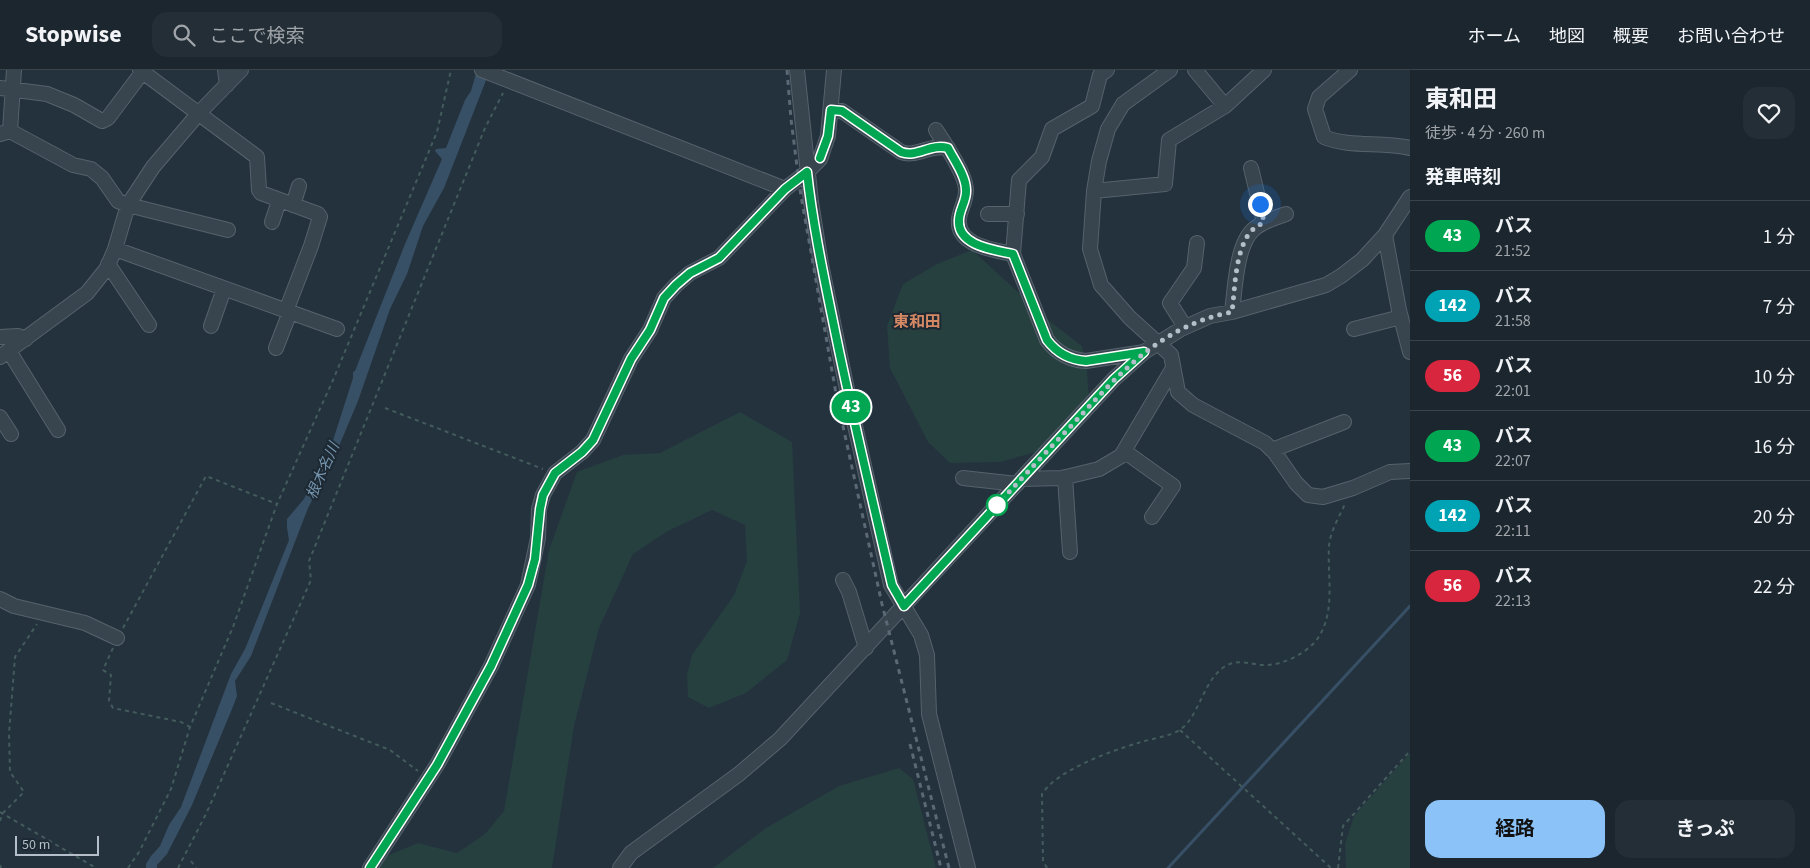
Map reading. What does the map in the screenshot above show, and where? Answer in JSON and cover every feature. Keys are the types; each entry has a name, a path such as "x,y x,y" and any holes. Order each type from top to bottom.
{"street":[{"path":"14,70 7,88 5,132 73,165 91,169 102,178 118,201 228,230"},
{"path":"225,70 227,85"},
{"path":"58,430 4,354 87,293 108,264 115,249 128,205 153,167 199,114 241,70"},
{"path":"482,70 785,189"},
{"path":"797,70 810,202 849,399 892,585 921,635 927,655 929,714 968,868"},
{"path":"370,868 428,779 491,666 528,585 535,559 543,495 555,473 582,452 593,440 631,359 650,330 664,298 690,273 719,258 785,189 807,172 820,158 828,136 834,70"},
{"path":"1107,70 1100,75 1092,106 1052,129 1042,157 1019,180 1013,254 1047,340 1054,349 1065,356 1086,361 1144,352"},
{"path":"1170,70 1123,104 1108,129 1099,161 1094,191 1090,248 1101,285 1130,318 1171,355 1178,392 1194,405 1265,444 1308,495 1323,497 1353,488 1390,472 1410,470"},
{"path":"1195,70 1225,106"},
{"path":"1094,191 1164,184 1169,140 1225,106 1264,70"},
{"path":"1350,70 1318,97 1315,109 1324,137 1336,142 1398,145 1410,148"},
{"path":"7,88 46,94 74,105 102,121 108,118 142,71 257,157 260,193 318,214 320,217 311,246 276,348"},
{"path":"831,110 842,111 908,155 936,146 948,148"},
{"path":"936,130 948,148 965,182 967,191 959,219 959,227 963,234 971,241 984,247 1013,254"},
{"path":"1251,168 1264,222"},
{"path":"272,222 299,186"},
{"path":"620,868 631,853 761,757 795,724 1114,379 1144,352 1185,327 1210,316 1232,312 1326,285 1362,260 1385,235 1410,197"},
{"path":"988,214 1017,214"},
{"path":"1232,312 1239,262 1243,246 1249,234 1264,222 1286,214"},
{"path":"1385,235 1410,352"},
{"path":"1185,327 1170,303 1194,268 1197,243"},
{"path":"115,249 337,329"},
{"path":"108,264 149,325"},
{"path":"211,326 224,289"},
{"path":"1354,329 1401,317"},
{"path":"0,337 18,336 26,339"},
{"path":"963,478 1019,482 1065,478 1099,470 1124,452 1173,368"},
{"path":"0,417 11,434"},
{"path":"1272,450 1344,422"},
{"path":"1124,452 1173,486 1152,517"},
{"path":"1065,478 1070,552"},
{"path":"843,580 849,592 866,648"},
{"path":"0,599 14,606 85,623 117,638"}],"path":[{"path":"128,868 139,852 170,789 190,727 233,627 277,504 333,380 437,132 452,70"},
{"path":"178,868 206,814 311,580 309,561 485,128 508,80"},
{"path":"385,408 555,473"},
{"path":"190,727 182,722 113,708 109,701 111,675 103,670 117,638 206,476 277,504"},
{"path":"1047,868 1043,862 1042,794 1048,785 1062,774 1114,750 1180,730 1189,720 1211,680 1224,667 1240,661 1267,665 1282,662 1296,656 1314,643 1324,627 1330,586 1329,545 1333,529 1353,488"},
{"path":"0,821 2,812 24,792 10,772 9,734 15,657 36,627 40,612"},
{"path":"271,703 390,750 428,779"},
{"path":"1180,730 1331,868"},
{"path":"1338,868 1342,826 1410,751"},
{"path":"2,812 96,868"},
{"path":"191,861 196,868"}],"green space":[{"path":"972,250 1051,322 1082,346 1087,371 1090,415 1040,451 1000,462 950,463 928,442 890,368 887,326 903,284 937,264"},
{"path":"740,412 792,442 800,613 787,660 746,693 709,708 688,697 687,675 692,655 734,595 747,561 745,525 712,510 668,531 633,554 599,628 574,726 552,868 367,868 365,865 418,843 457,853 485,834 504,811 549,550 577,472 623,455 660,453"},
{"path":"1410,753 1410,868 1346,868 1345,844 1354,816"},
{"path":"899,768 913,779 936,868 713,868 766,828 839,786"}],"water":[{"name":"根木名川","path":"477,70 490,70 444,188 423,226 407,274 390,309 358,401 331,465 308,508 251,656 235,681 237,696 232,709 192,805 167,854 157,865 157,868 146,868 146,864 160,846 169,825 181,807 231,674 245,649 289,540 287,519 304,499 317,470 327,459 353,378 353,372 442,159 435,151 436,149 446,148 465,100 471,91"}],"waterway":[{"path":"1168,868 1410,606"}],"railway":[{"path":"787,70 800,190 837,399 882,604 949,868"},
{"path":"910,744 941,868"}],"bus line":[{"name":"43","path":"370,868 437,765 491,666 528,585 535,559 543,495 555,473 582,452 593,440 631,359 650,330 664,298 690,273 719,258 785,189 807,172 810,202 821,264 849,399 892,585 894,592 904,606 1114,379 1144,352 1086,361 1065,356 1054,349 1047,340 1013,254 984,247 971,241 963,234 959,227 959,219 967,191 965,182 948,148 936,146 908,155 842,111 831,110 828,136 820,158"}],"district":[{"name":"東和田","path":"917,322"}],"route":[{"path":"997,505 1114,379 1144,352 1180,329 1210,316 1232,312 1243,246 1249,234 1264,222 1260,204"}]}
